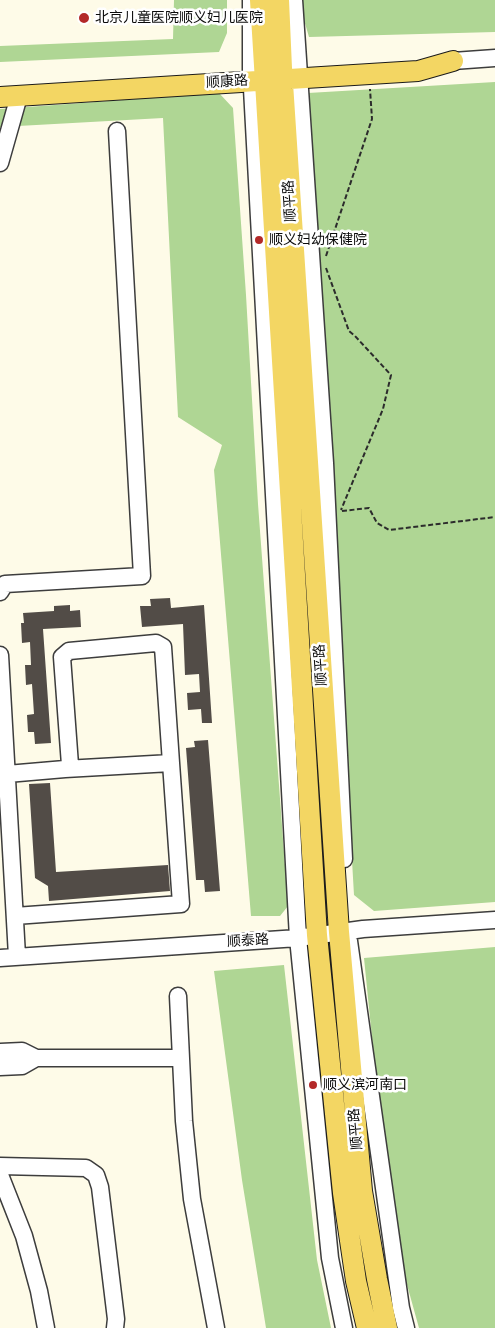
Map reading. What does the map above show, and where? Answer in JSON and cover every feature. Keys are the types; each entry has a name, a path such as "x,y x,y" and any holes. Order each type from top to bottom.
{"main road":[{"name":"顺平路","path":"260,0 274,74 362,1191 376,1279 387,1328"},
{"name":"顺平路","path":"279,0 274,74 307,936 356,1281 367,1328"},
{"name":"顺康路","path":"10,97 274,74 415,59 453,61"},
{"name":"顺康路","path":"0,85 274,74 369,74 418,70 453,61"}],"street":[{"path":"251,0 274,74"},
{"path":"274,74 294,0"},
{"name":"顺康路","path":"453,61 495,58"},
{"path":"0,163 10,97"},
{"path":"0,592 5,584 142,576 117,131"},
{"path":"15,916 181,904 163,647 156,643 69,651 62,657 70,765 65,769"},
{"path":"0,655 17,956"},
{"path":"7,774 171,763"},
{"name":"顺泰路","path":"0,958 307,936 495,920"},
{"path":"343,932 401,1308 406,1328"},
{"path":"307,936 330,1258 344,1328"},
{"path":"178,996 184,1121 192,1199 216,1328"},
{"path":"0,1052 22,1051 36,1058 181,1058"},
{"path":"0,1067 22,1066 36,1058"},
{"path":"0,1166 86,1168 96,1175 100,1187 116,1319 115,1328"},
{"path":"0,1175 24,1236 39,1291 46,1328"}],"path":[{"path":"369,74 372,119 324,262 349,331 391,375 383,409 340,511 369,508 377,523 389,530 495,517"}],"green space":[{"path":"174,0 227,0 227,33 219,52 0,62 0,46 173,39"},
{"path":"303,0 495,0 495,32 309,37 302,13"},
{"path":"495,82 495,902 374,911 354,895 308,93"},
{"path":"219,93 233,108 258,504 288,906 280,916 251,916 214,470 222,445 178,417 163,118 0,127 0,109"},
{"path":"495,947 495,1328 419,1328 391,1227 364,958"},
{"path":"284,965 317,1260 331,1328 266,1328 242,1180 214,971"}],"building":[{"path":"170,598 171,608 204,605 212,723 202,723 201,709 188,710 187,693 200,692 199,674 185,675 183,624 142,627 140,606 151,606 150,599"},
{"path":"70,605 70,611 80,610 81,627 43,629 51,743 35,744 34,732 28,732 27,715 34,714 32,684 26,685 25,665 31,665 30,642 22,643 21,623 24,623 23,613 54,611 54,606"},
{"path":"208,740 220,891 205,892 204,880 196,880 186,748 195,747 194,741"},
{"path":"50,783 56,872 168,865 170,891 49,901 48,886 35,878 29,784"}],"place":[{"name":"北京儿童医院顺义妇儿医院","path":"84,18"},
{"name":"顺义妇幼保健院","path":"259,240"},
{"name":"顺义滨河南口","path":"313,1085"}]}
